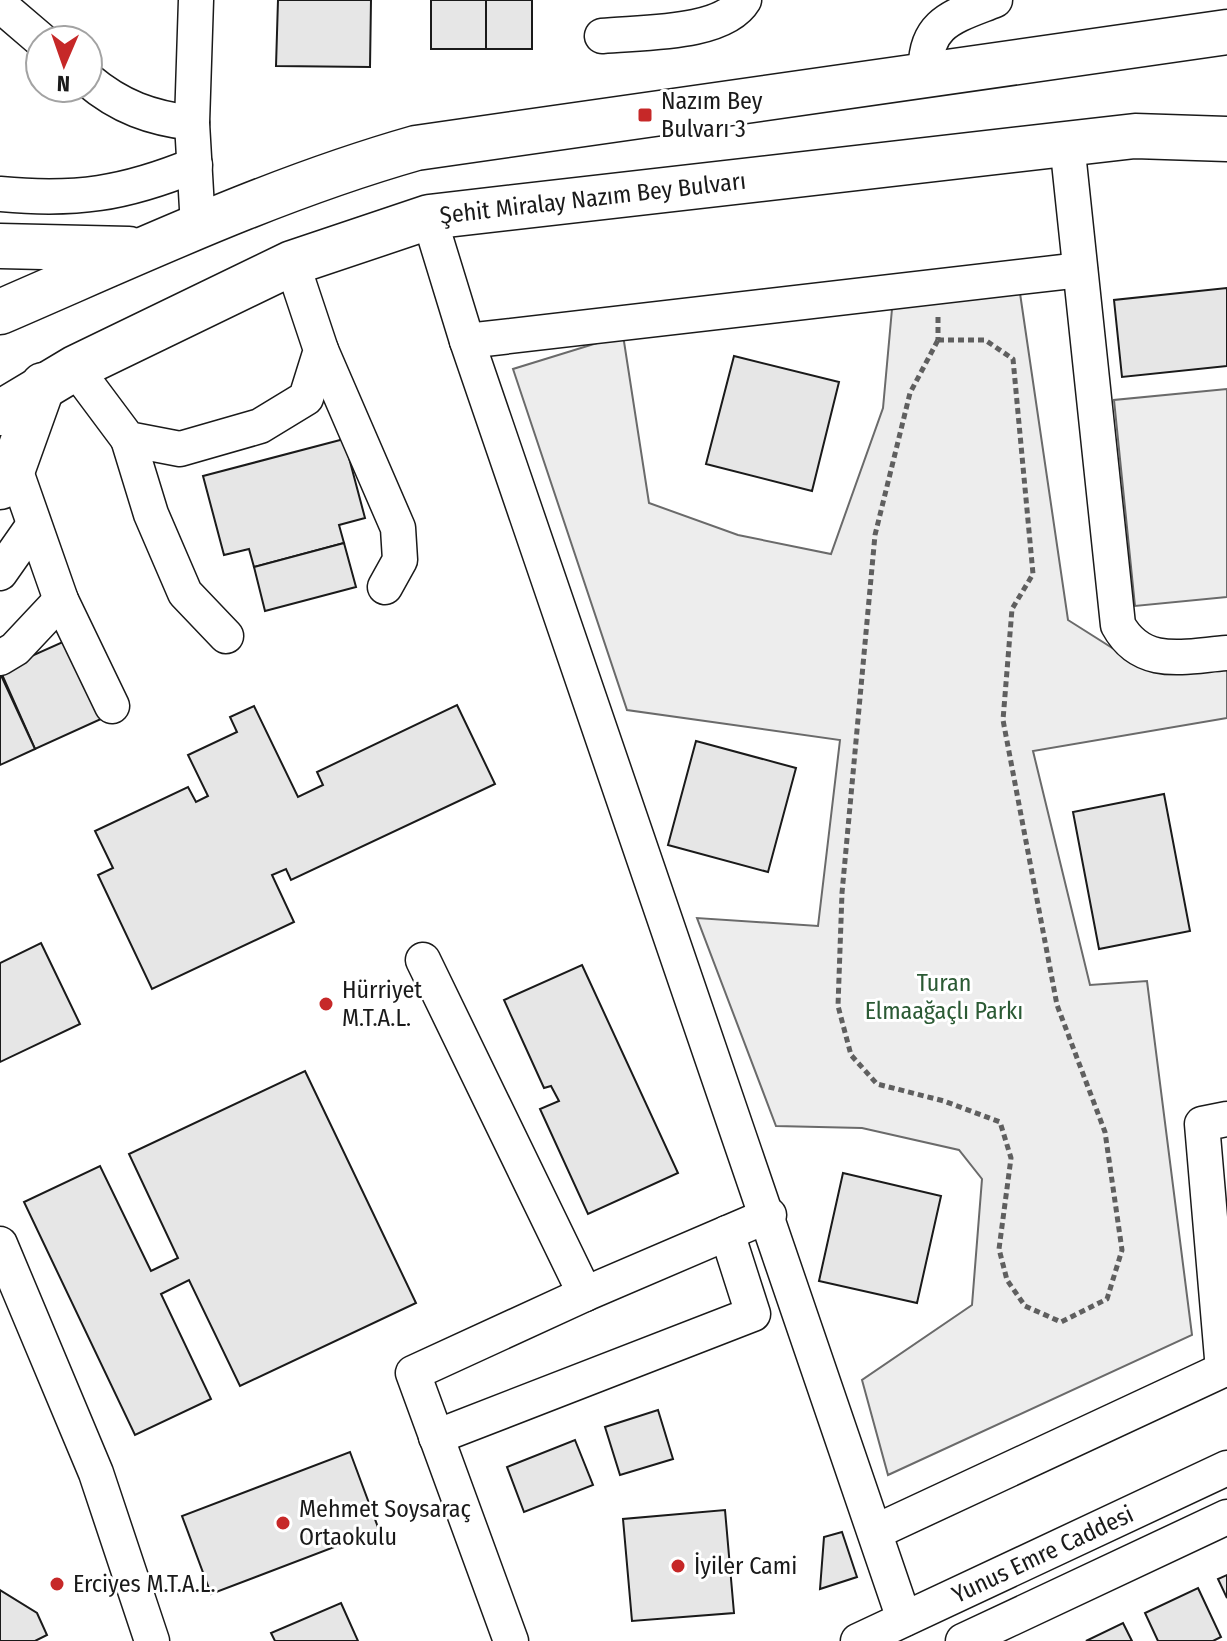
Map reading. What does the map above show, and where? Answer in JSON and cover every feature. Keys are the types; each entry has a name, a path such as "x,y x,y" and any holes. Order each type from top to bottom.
{"main road":[{"path":"0,312 198,226 357,165 416,148 1227,32"},
{"name":"Şehit Miralay Nazım Bey Bulvarı","path":"0,413 59,377 292,263 429,217 1135,136 1227,139"},
{"path":"0,246 147,249"},
{"path":"7,476 59,377"}],"street":[{"path":"196,0 192,123 198,226"},
{"path":"602,36 709,24 733,14 744,0"},
{"path":"926,74 928,48 945,20 995,0"},
{"path":"0,5 24,25"},
{"path":"104,93 136,111 192,123"},
{"path":"1067,143 1118,625 1133,646 1151,656 1227,653"},
{"path":"0,194 70,198 102,195 149,184 195,165"},
{"path":"429,217 467,341 769,1215 904,1619"},
{"path":"292,263 321,350 398,528 400,560 385,587"},
{"path":"467,341 1080,270"},
{"path":"128,439 180,449 260,426 306,398 321,350"},
{"path":"59,377 128,439 151,514 185,593 226,636"},
{"path":"7,476 33,526 61,600 112,706"},
{"path":"0,573 33,526"},
{"path":"0,658 15,649 61,600"},
{"path":"423,960 585,1294"},
{"path":"875,1532 1225,1369 1202,1124 1227,1119"},
{"path":"511,1641 413,1373 585,1294 769,1215"},
{"path":"436,1437 753,1314 727,1233"},
{"path":"0,1244 96,1473 152,1641"},
{"name":"Yunus Emre Caddesi","path":"858,1641 1227,1468"},
{"name":"Yunus Emre Caddesi","path":"963,1641 1227,1517"}],"path":[{"path":"938,340 985,340 1013,359 1033,574 1012,609 1003,720 1057,1005 1105,1132 1122,1250 1107,1299 1061,1322 1025,1306 1007,1280 999,1249 1011,1158 1000,1122 944,1101 877,1084 851,1055 838,1006 842,893 875,535 910,393 938,340"}],"shaded area":[{"name":"Turan Elmaağaçlı Parkı","path":"1016,266 1068,620 1125,656 1227,648 1227,718 1033,751 1090,985 1147,981 1192,1335 888,1475 862,1380 972,1305 982,1179 959,1150 862,1128 776,1126 697,918 818,926 840,740 627,710 513,369 623,335 649,503 738,535 831,554 883,408 893,298"},
{"path":"1227,389 1227,597 1135,606 1114,400"}],"building":[{"path":"278,0 371,0 370,67 276,66"},
{"path":"431,0 486,0 486,49 431,49"},
{"path":"486,0 532,0 532,49 486,49"},
{"path":"1227,288 1227,366 1122,377 1114,300"},
{"path":"734,356 839,382 812,491 706,464"},
{"path":"344,439 365,518 339,525 344,543 254,567 249,549 224,555 203,476"},
{"path":"344,543 356,587 265,611 254,567"},
{"path":"65,641 101,719 35,749 0,670"},
{"path":"0,673 35,749 0,765"},
{"path":"457,705 495,784 291,880 286,869 272,875 294,922 152,989 98,875 113,868 95,831 188,787 196,802 208,796 188,755 237,732 230,717 254,706 298,797 323,785 317,772"},
{"path":"696,741 796,768 768,872 668,845"},
{"path":"1164,794 1190,931 1099,949 1073,812"},
{"path":"41,943 80,1024 0,1062 0,963"},
{"path":"582,965 678,1173 588,1214 540,1109 559,1101 551,1086 544,1088 504,1000"},
{"path":"305,1071 416,1303 240,1386 189,1280 161,1294 211,1399 135,1435 24,1202 100,1166 151,1271 178,1258 129,1154"},
{"path":"843,1173 941,1196 917,1303 819,1281"},
{"path":"658,1410 673,1459 620,1475 605,1427"},
{"path":"575,1440 593,1485 524,1512 507,1467"},
{"path":"350,1452 379,1530 211,1594 182,1516"},
{"name":"İyiler Cami","path":"725,1510 734,1613 632,1621 623,1519"},
{"path":"842,1532 857,1577 820,1589 824,1537"},
{"path":"1227,1575 1227,1598 1218,1579"},
{"path":"1198,1588 1221,1637 1213,1641 1158,1641 1145,1613"},
{"path":"0,1590 37,1613 47,1635 35,1641 0,1641"},
{"path":"341,1603 358,1641 275,1641 271,1633"},
{"path":"1123,1623 1132,1641 1086,1641"}],"place":[{"name":"Nazım Bey Bulvarı 3","path":"645,115"},
{"name":"Hürriyet M.T.A.L.","path":"326,1004"},
{"name":"Mehmet Soysaraç Ortaokulu","path":"283,1523"},
{"name":"İyiler Cami","path":"678,1566"},
{"name":"Erciyes M.T.A.L.","path":"57,1584"}]}
